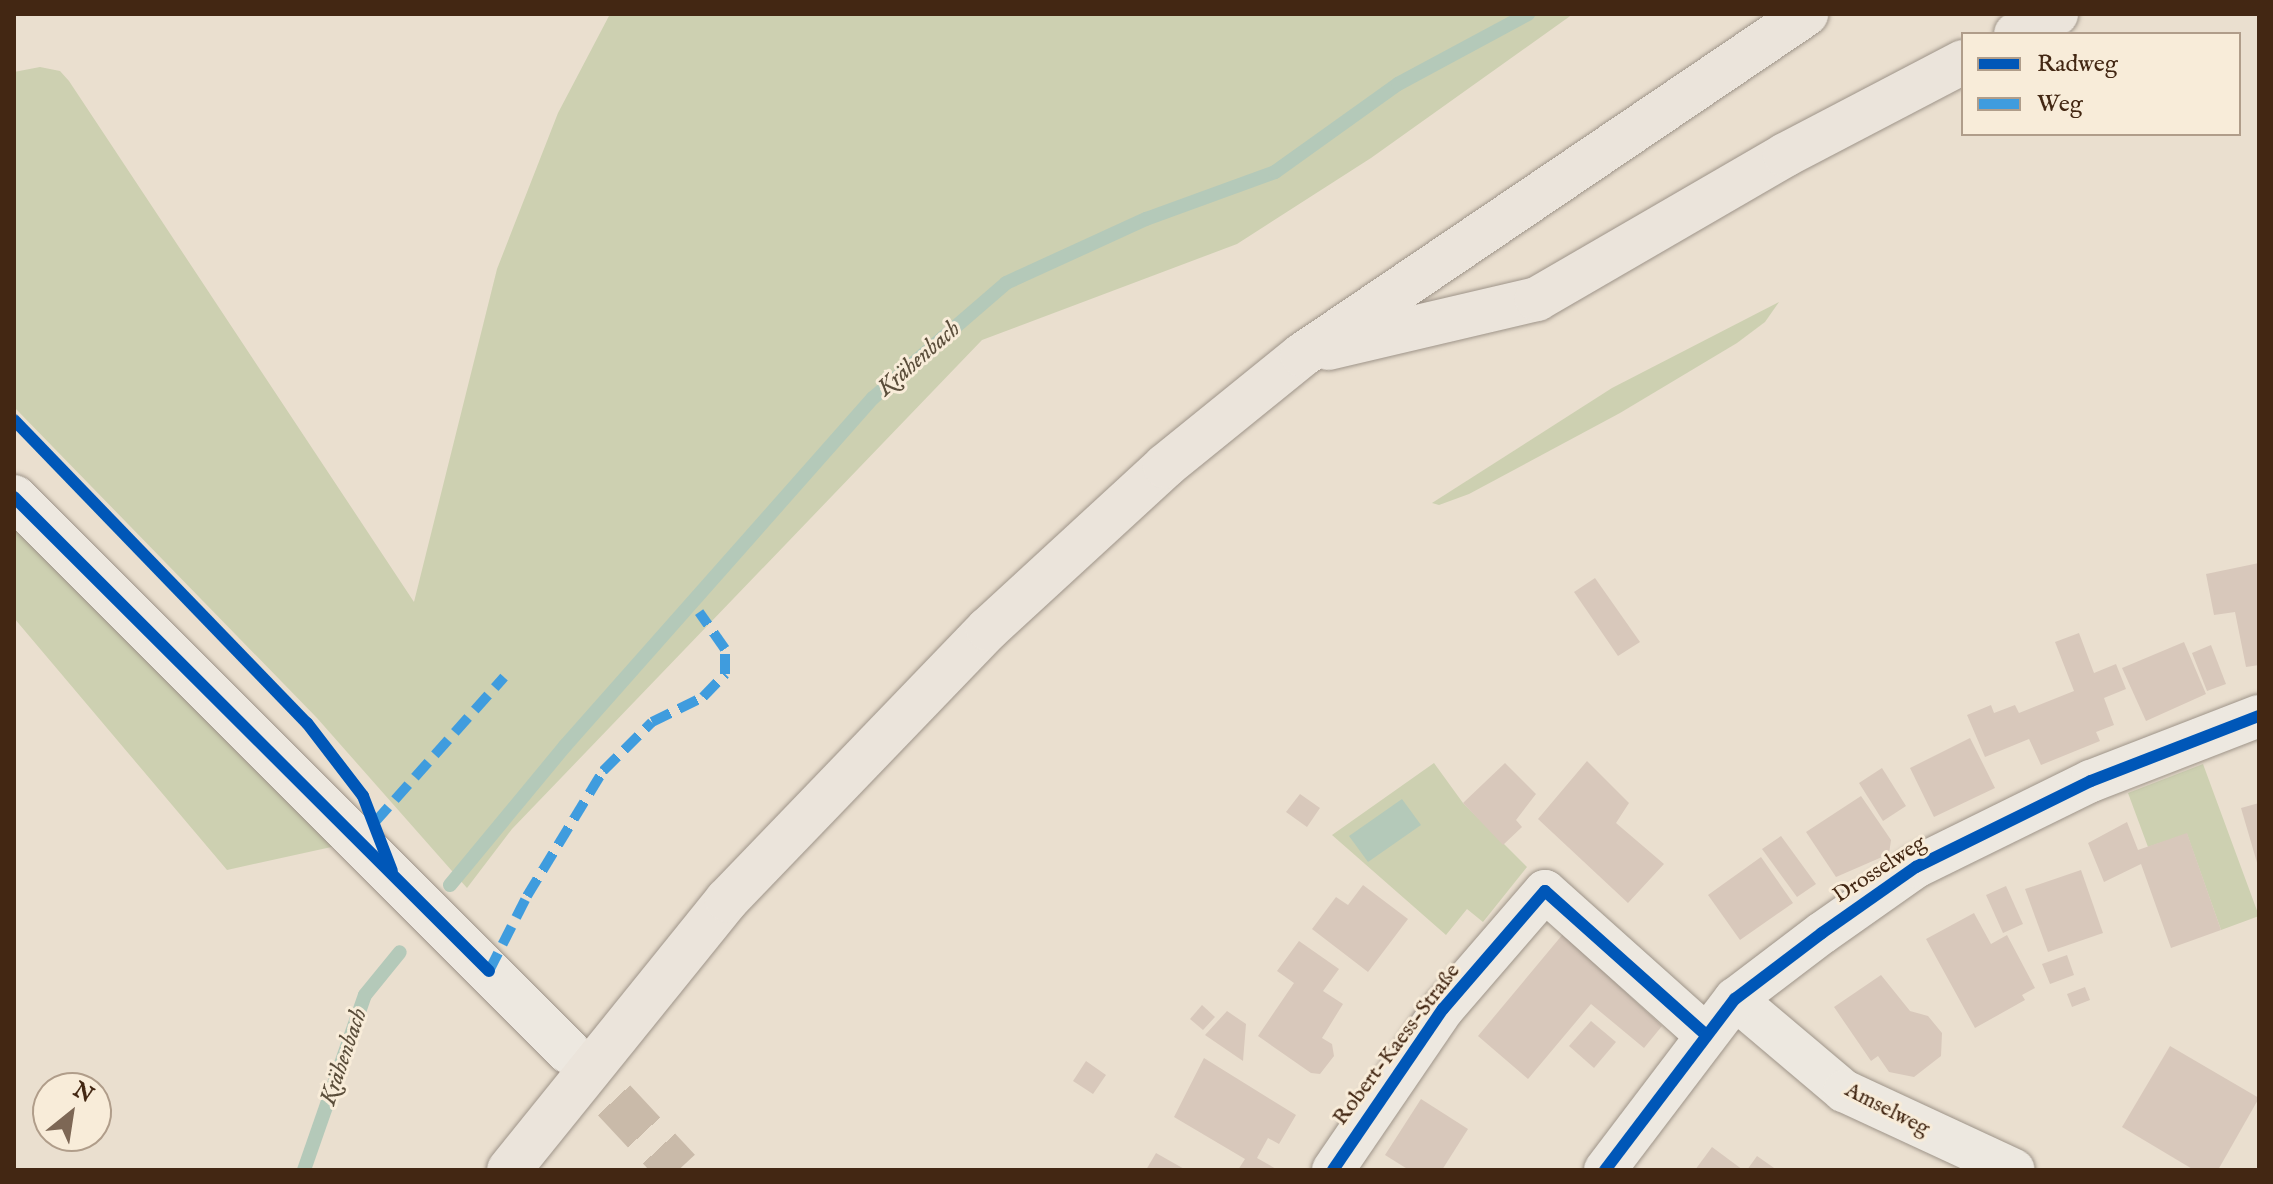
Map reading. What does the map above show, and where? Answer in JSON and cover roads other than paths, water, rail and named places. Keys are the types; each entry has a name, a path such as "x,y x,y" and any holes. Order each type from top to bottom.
{"main road":[{"path":"509,1170 727,900 918,700 1154,476 1302,355 1806,14"},
{"path":"2020,32 2056,14"},
{"path":"1302,355 1537,299 1785,155 1961,63"}],"street":[{"path":"14,497 569,1052"},
{"name":"Drosselweg","path":"1605,1170 1705,1034 1735,999 1916,867 2091,781 2259,716"},
{"name":"Robert-Kaess-Straße","path":"1333,1170 1443,1009 1545,891 1705,1034"},
{"name":"Amselweg","path":"1735,999 1844,1091 2014,1170"}],"waterway":[{"name":"Krähenbach","path":"450,885 565,746 873,398 1006,283 1146,219 1275,172 1398,84 1528,14"},
{"name":"Krähenbach","path":"304,1170 365,995 400,952"}],"tunnel":[{"path":"569,1052 679,1170"}]}
